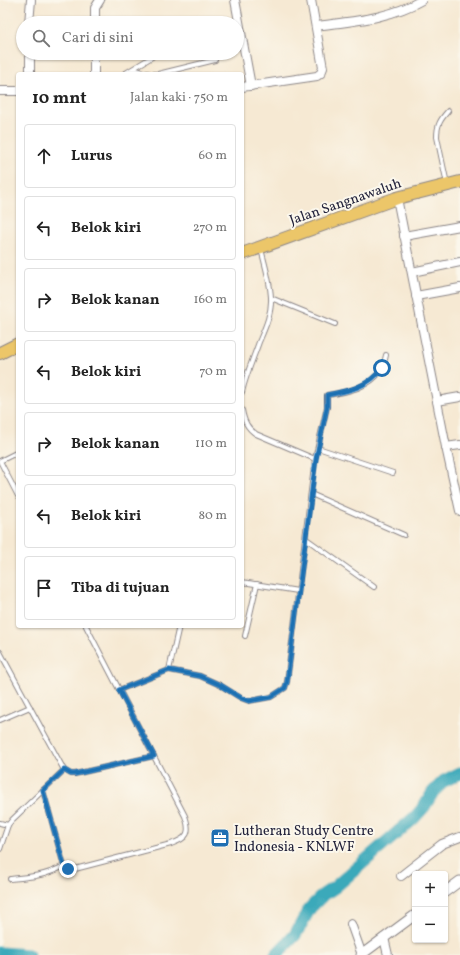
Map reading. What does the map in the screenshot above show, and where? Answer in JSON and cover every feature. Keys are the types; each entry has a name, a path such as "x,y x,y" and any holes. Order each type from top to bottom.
{"main road":[{"name":"Jalan Sangnawaluh","path":"244,253 397,198 460,182"},
{"path":"0,353 16,345"}],"street":[{"path":"29,16 31,0"},
{"path":"95,16 96,8 100,0"},
{"path":"235,0 238,16"},
{"path":"244,87 317,76 321,73 323,68 311,0"},
{"path":"316,26 382,16 404,9 422,0"},
{"path":"244,48 251,86"},
{"path":"30,60 30,72"},
{"path":"94,60 94,72"},
{"path":"0,91 16,91"},
{"path":"397,198 460,511"},
{"path":"404,236 460,226"},
{"path":"412,272 460,262"},
{"path":"416,296 460,288"},
{"path":"437,401 460,397"},
{"path":"446,447 460,445"},
{"path":"402,876 442,844 460,837"},
{"path":"448,890 460,881"},
{"path":"351,924 362,955 412,917"},
{"path":"384,938 388,955"}],"lane":[{"path":"128,72 147,60"},
{"path":"166,72 215,60"},
{"path":"133,69 143,72"},
{"path":"448,112 440,120 437,129 437,137 448,186"},
{"path":"244,382 268,320 271,298 269,281 261,247"},
{"path":"271,298 335,324"},
{"path":"119,690 169,670 200,676 249,701 271,697 285,688 316,459 327,407 327,395 352,390 368,382 377,375 382,368 386,355"},
{"path":"244,421 248,429 316,459"},
{"path":"318,448 392,473"},
{"path":"16,453 0,462 16,492"},
{"path":"0,476 6,473"},
{"path":"311,494 404,535"},
{"path":"305,538 374,586"},
{"path":"244,582 298,591"},
{"path":"245,636 257,584"},
{"path":"43,790 64,866 68,869 75,869 171,844 186,837 188,831 185,816 87,628"},
{"path":"169,670 179,628"},
{"path":"0,652 64,770 71,774 75,774 154,756"},
{"path":"0,720 30,707"},
{"path":"0,849 8,825 12,820 64,770"},
{"path":"0,823 8,825"},
{"path":"10,879 39,876 64,866"}],"waterway":[{"path":"276,955 295,935 310,908 323,895 335,887 414,818 424,807 433,792 444,781 460,773"},
{"path":"0,953 28,955"}],"place":[{"name":"Lutheran Study Centre Indonesia - KNLWF","path":"220,838"}],"route":[{"path":"68,869 64,866 43,790 64,770 68,773 75,774 154,756 119,690 169,670 200,676 249,701 271,697 285,688 316,459 327,407 327,395 342,393 361,386 377,375 382,368"}]}
